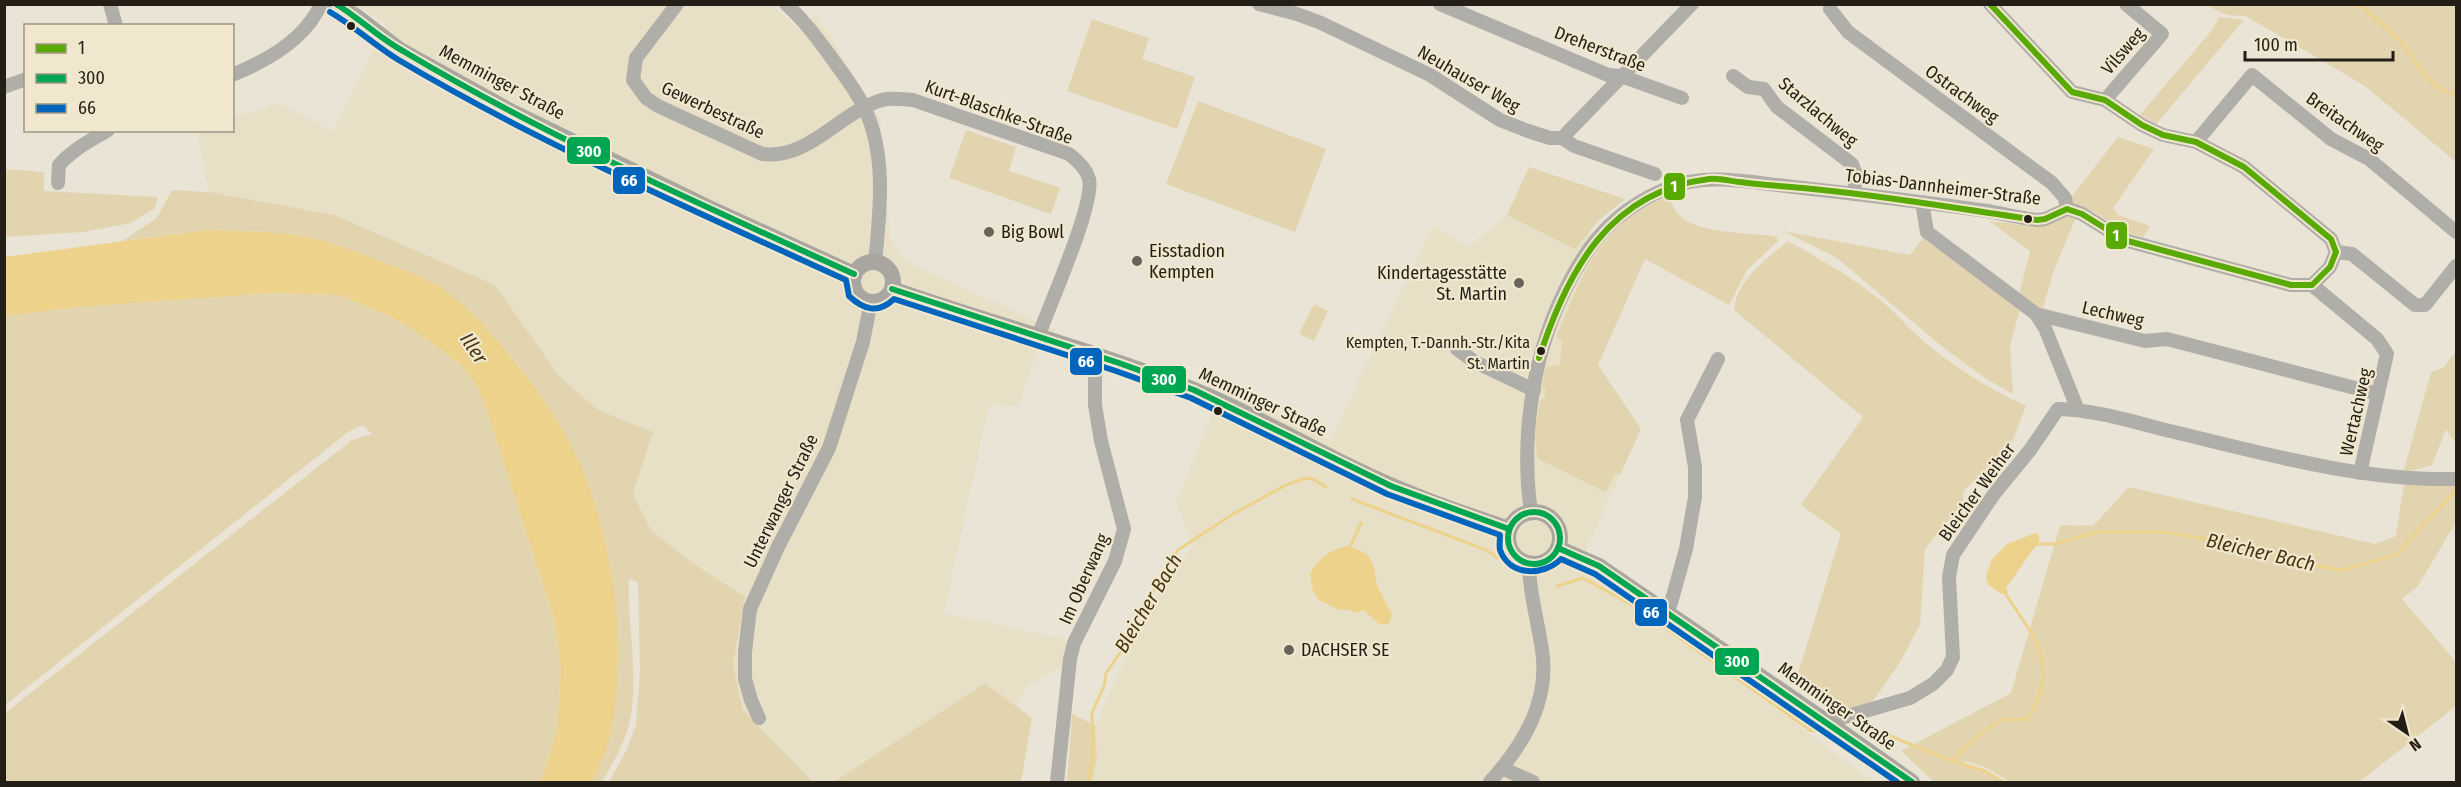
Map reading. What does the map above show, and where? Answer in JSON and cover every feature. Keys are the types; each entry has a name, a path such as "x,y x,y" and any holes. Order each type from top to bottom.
{"main road":[{"name":"Memminger Straße","path":"335,4 357,17 400,50 512,112 707,207 854,274"},
{"path":"875,262 884,265 891,274 892,289 881,300 871,301 861,297 856,291 854,274 863,265 875,262"},
{"name":"Memminger Straße","path":"892,289 1194,390 1249,414 1395,488 1442,507 1509,529"},
{"path":"1531,512 1548,516 1555,522 1560,539 1558,548 1546,561 1529,564 1521,561 1509,547 1509,529 1518,518 1531,512"},
{"name":"Memminger Straße","path":"1558,548 1599,566 1667,611 1912,783"}],"street":[{"path":"110,4 115,24"},
{"path":"234,74 272,56 293,40 321,4"},
{"name":"Gewerbestraße","path":"677,4 636,58 634,65 633,80 646,98 658,106 762,154 774,155 788,153 802,147 864,107"},
{"path":"786,4 812,32 864,107 873,131 879,168 880,207 875,262"},
{"name":"Neuhauser Weg","path":"1259,4 1321,23 1420,70 1500,120 1528,131 1562,138"},
{"name":"Dreherstraße","path":"1440,4 1608,75 1621,76 1682,98"},
{"path":"1655,174 1574,146 1562,138 1692,4"},
{"path":"1990,4 2072,92 2105,100 2142,125 2163,135 2196,142 2244,167 2331,238 2336,252 2334,262 2312,285 2291,285 2136,244 2116,237 2082,214 2067,209"},
{"name":"Vilsweg","path":"2105,100 2162,34 2126,4"},
{"name":"Ostrachweg","path":"1830,9 1848,32 2052,183 2065,198 2067,209"},
{"name":"Breitachweg","path":"2196,142 2252,75 2331,139 2369,159 2457,232"},
{"name":"Starzlachweg","path":"1733,76 1748,87 1764,89 1777,106 1852,164 1856,175 1854,194"},
{"path":"4,87 24,80"},
{"name":"Kurt-Blaschke-Straße","path":"864,107 888,98 913,100 1069,154 1082,166 1089,178 1088,203 1038,337"},
{"path":"58,183 59,165 68,155 105,132"},
{"name":"Tobias-Dannheimer-Straße","path":"1531,512 1527,471 1534,390 1545,338 1568,282 1582,256 1600,233 1637,204 1669,187 1710,178 1922,202 2037,220 2045,219 2067,209"},
{"name":"Lechweg","path":"1922,202 1927,232 2036,314 2145,341 2167,339 2378,394"},
{"path":"2336,252 2352,254 2415,305 2420,306 2425,305 2457,266"},
{"name":"Wertachweg","path":"2312,285 2384,346 2387,354 2360,473"},
{"name":"Unterwanger Straße","path":"759,718 745,679 745,652 750,609 774,555 829,448 863,342 871,301"},
{"path":"2036,314 2045,328 2078,410 2301,462 2360,473 2405,478 2457,478"},
{"path":"1457,349 1476,362 1534,390"},
{"name":"Im Oberwang","path":"1057,783 1070,659 1074,643 1120,550 1124,529 1101,441 1095,405 1095,355"},
{"path":"1667,611 1686,549 1695,498 1695,467 1687,420 1718,359"},
{"name":"Bleicher Weiher","path":"1827,722 1910,698 1933,684 1947,670 1953,657 1949,577 1953,555 1994,494 2058,409 2078,410"},
{"path":"1490,783 1525,734 1538,708 1545,670 1533,608 1529,564"},
{"path":"1502,768 1533,783"}],"shaded area":[{"path":"355,5 772,5 800,30 816,14 880,119 890,238 905,261 1056,330 1036,356 1018,406 989,405 944,613 1070,640 1064,665 1028,686 1016,705 985,683 834,782 813,782 743,710 733,664 745,597 691,562 651,530 633,494 653,432 598,410 559,376 495,285 334,215 209,192 196,132 234,132 234,117 280,103 333,132 387,23"},
{"path":"2208,5 2456,5 2456,162 2365,86 2246,16 2226,14"},
{"path":"2219,17 2244,20 2156,124 2140,115 2212,30"},
{"path":"1092,19 1149,38 1142,59 1195,77 1177,129 1067,91"},
{"path":"1198,101 1326,149 1295,232 1166,184"},
{"path":"966,130 1016,147 1009,171 1060,188 1051,214 949,178"},
{"path":"2118,137 2154,149 2113,208 2118,215 2150,226 2143,237 2128,233 2092,211 2075,220 2054,270 2042,311 2019,295 2030,251 1989,221 2040,227 2056,221"},
{"path":"1529,167 1625,199 1598,221 1575,249 1507,215"},
{"path":"5,169 44,172 44,191 158,197 155,208 131,223 83,232 5,237"},
{"path":"172,190 209,192 334,215 495,285 559,376 598,410 653,432 633,494 651,530 691,562 745,597 733,664 743,710 813,782 609,782 626,751 636,725 640,671 638,582 629,579 633,689 629,724 621,747 602,782 592,782 608,741 615,603 606,545 595,504 567,438 549,408 513,358 488,330 440,288 405,271 334,245 298,235 206,230 122,241 157,218"},
{"path":"1667,194 1679,215 1698,226 1725,232 1776,236 1778,241 1747,270 1729,305 1645,259 1598,365 1641,429 1620,475 1615,473 1606,492 1538,459 1535,437 1541,400 1546,390 1541,388 1546,367 1560,364 1562,340 1556,337 1594,256 1621,224"},
{"path":"1507,215 1575,249 1589,231 1645,259 1598,365 1641,429 1587,548 1585,567 1874,782 1092,782 1097,757 1095,725 1150,606 1193,545 1176,502 1224,386 1330,440 1433,225 1469,247"},
{"path":"1783,231 1910,255 1923,238 2020,309 2010,345 2013,394 1982,376 1939,344 1837,258"},
{"path":"1788,241 1862,286 1951,363 1975,379 2026,406 2013,440 1964,491 1963,502 1925,549 1920,625 1899,664 1870,705 1848,712 1796,680 1841,534 1801,505 1863,417 1734,310 1741,289 1754,271"},
{"path":"274,293 339,295 387,315 411,328 461,365 476,384 485,405 553,615 561,668 557,729 545,770 539,782 5,782 5,713 352,440 372,434 363,425 348,432 5,705 5,316 80,307"},
{"path":"1314,304 1328,311 1314,341 1299,334"},
{"path":"2456,351 2456,444 2446,429 2432,465 2403,473 2431,372 2443,368"},
{"path":"2456,482 2456,522 2418,586 2402,599 2456,662 2456,706 2359,782 2010,782 1985,767 1965,761 1962,764 1984,771 2002,782 1934,782 1901,751 2011,693 2060,525 2093,526 2129,487 2375,544 2396,536 2404,483"},
{"path":"985,683 1032,718 1021,782 834,782"},
{"path":"1072,714 1095,725 1097,757 1092,782 1067,782"}],"water":[{"name":"Iller","path":"206,230 307,237 351,250 427,280 454,297 488,330 543,400 566,436 596,506 613,585 618,665 615,703 609,740 592,782 539,782 545,770 557,729 561,668 553,615 485,405 476,384 461,365 411,328 387,315 339,295 274,293 80,307 5,316 5,257"},
{"path":"2035,533 2039,536 2039,541 2006,588 2008,593 2001,594 1988,584 1986,576 1992,559 2007,544"},
{"path":"1347,546 1362,551 1370,558 1378,586 1392,614 1389,624 1379,624 1364,610 1356,613 1337,609 1319,600 1313,591 1310,574 1317,564 1335,550"}],"waterway":[{"name":"Bleicher Bach","path":"2358,4 2401,42 2430,81 2456,95"},
{"name":"Bleicher Bach","path":"1088,782 1093,754 1092,713 1104,686 1106,673 1120,653 1126,638 1178,550 1233,514 1286,485 1306,478 1313,479 1326,487"},
{"name":"Bleicher Bach","path":"2034,546 2055,544 2097,532 2163,532 2250,546 2306,564 2342,570 2396,555 2456,490"},
{"name":"Bleicher Bach","path":"1352,499 1486,550 1498,558"},
{"path":"1350,547 1361,523"},
{"name":"Bleicher Bach","path":"1557,586 1583,578 1639,609 1811,731 1826,731"},
{"name":"Bleicher Bach","path":"1860,724 1952,761 1980,734 2001,720 2027,719 2038,700 2043,683 2043,668 2034,638 2005,593"},
{"path":"1952,761 1985,771 2003,782"}],"transit line":[{"name":"300","path":"336,4 394,46 513,112 626,169 854,274"},
{"name":"1","path":"1539,358 1563,295 1597,241 1619,218 1644,200 1674,187 1709,179 1862,194 2037,220 2045,219 2067,209 2082,214 2124,240 2291,285 2312,285 2330,267 2336,252 2331,239 2244,167 2196,142 2163,135 2142,125 2105,100 2072,92 1990,4"},
{"name":"66","path":"330,12 397,59 506,120 675,202 846,280 849,296 866,307 882,307 894,299 1116,371 1191,398 1387,494 1500,535 1500,550 1505,559 1519,569 1528,571 1546,569 1561,559 1595,574 1897,782"},
{"name":"300","path":"892,289 1119,363 1194,390 1391,486 1509,529"},
{"name":"300","path":"1534,512 1544,514 1552,520 1558,528 1560,538 1558,548 1552,556 1544,562 1534,564 1524,562 1516,556 1510,548 1508,538 1510,528 1516,520 1524,514 1534,512"},
{"name":"300","path":"1558,548 1599,566 1912,782"}],"place":[{"name":"Big Bowl","path":"989,232"},
{"name":"Eisstadion Kempten","path":"1137,261"},
{"name":"Kindertagesstätte St. Martin","path":"1519,283"},
{"name":"Kempten, T.-Dannh.-Str./Kita St. Martin","path":"1541,351"},
{"name":"DACHSER SE","path":"1289,650"}]}
